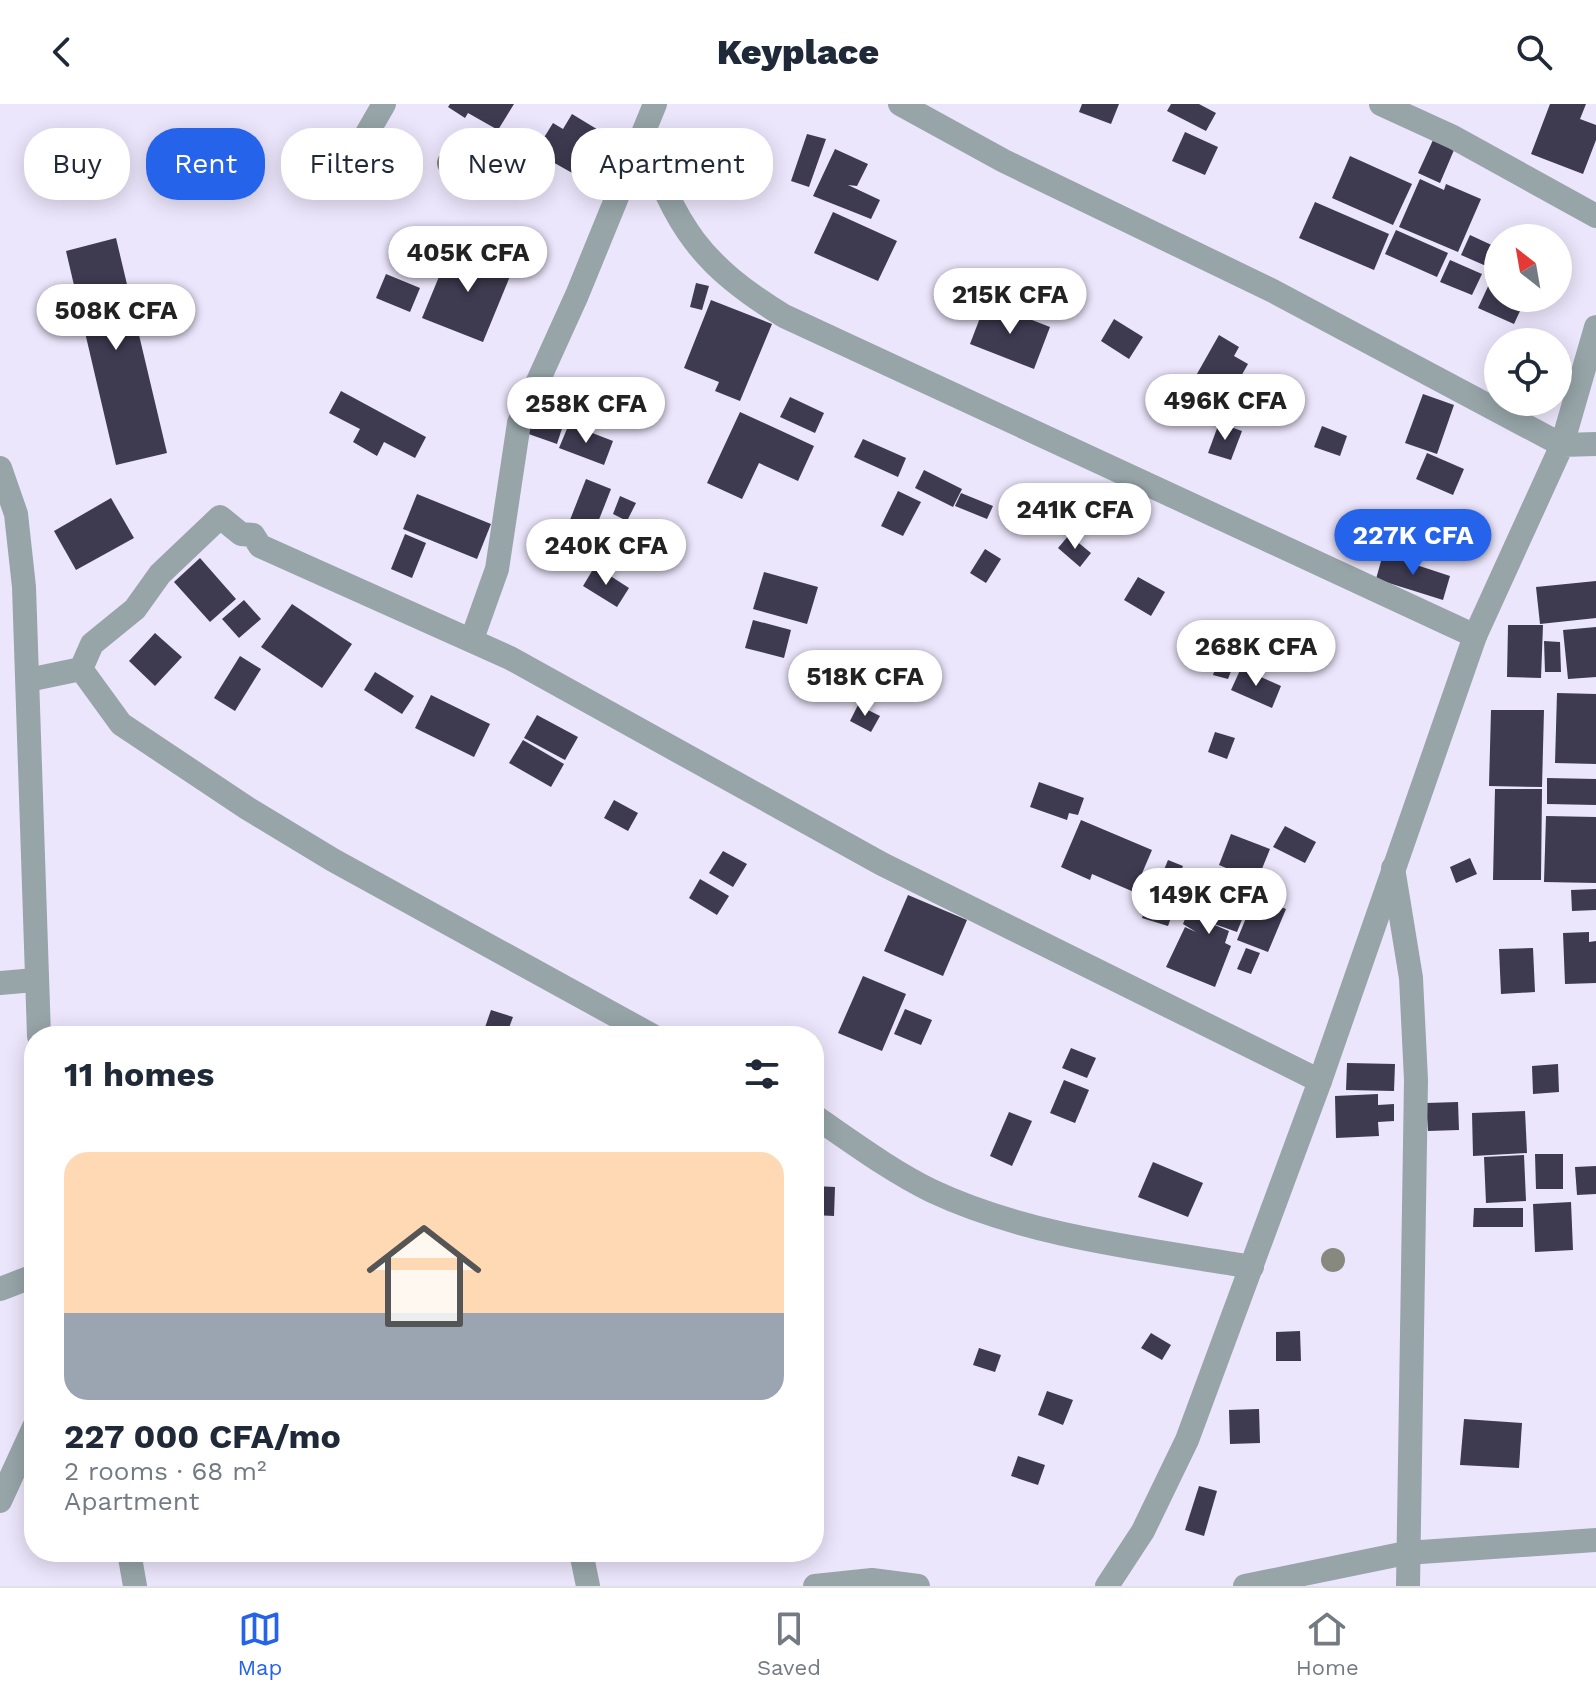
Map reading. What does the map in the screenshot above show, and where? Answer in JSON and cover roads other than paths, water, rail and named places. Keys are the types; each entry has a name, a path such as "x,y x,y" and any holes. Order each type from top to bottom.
{"street":[{"path":"370,128 384,104"},
{"path":"646,128 655,104"},
{"path":"900,104 1004,161 1273,291 1562,445 1596,444"},
{"path":"1381,104 1453,137 1596,216"},
{"path":"472,639 497,569 519,423 616,200"},
{"path":"669,200 683,227 716,267 737,287 784,316 1475,636"},
{"path":"1107,1586 1143,1531 1187,1440 1320,1081 1392,865 1475,636 1562,445 1596,327"},
{"path":"0,468 8,524 24,587 38,1026"},
{"path":"81,669 92,644 135,609 160,574 220,517 241,534 253,535 260,546 472,639 882,864 1320,1081"},
{"path":"28,680 81,669"},
{"path":"81,669 121,724 247,808 333,860 635,1026"},
{"path":"1392,865 1411,978 1416,1080 1406,1553 1408,1586"},
{"path":"0,983 35,980"},
{"path":"824,1122 931,1190 985,1212 1116,1243 1252,1267"},
{"path":"0,1289 24,1280"},
{"path":"0,1501 24,1449"},
{"path":"1245,1586 1406,1553 1596,1540"},
{"path":"131,1562 135,1586"},
{"path":"583,1562 588,1586"},
{"path":"815,1586 872,1580 918,1586"}]}
